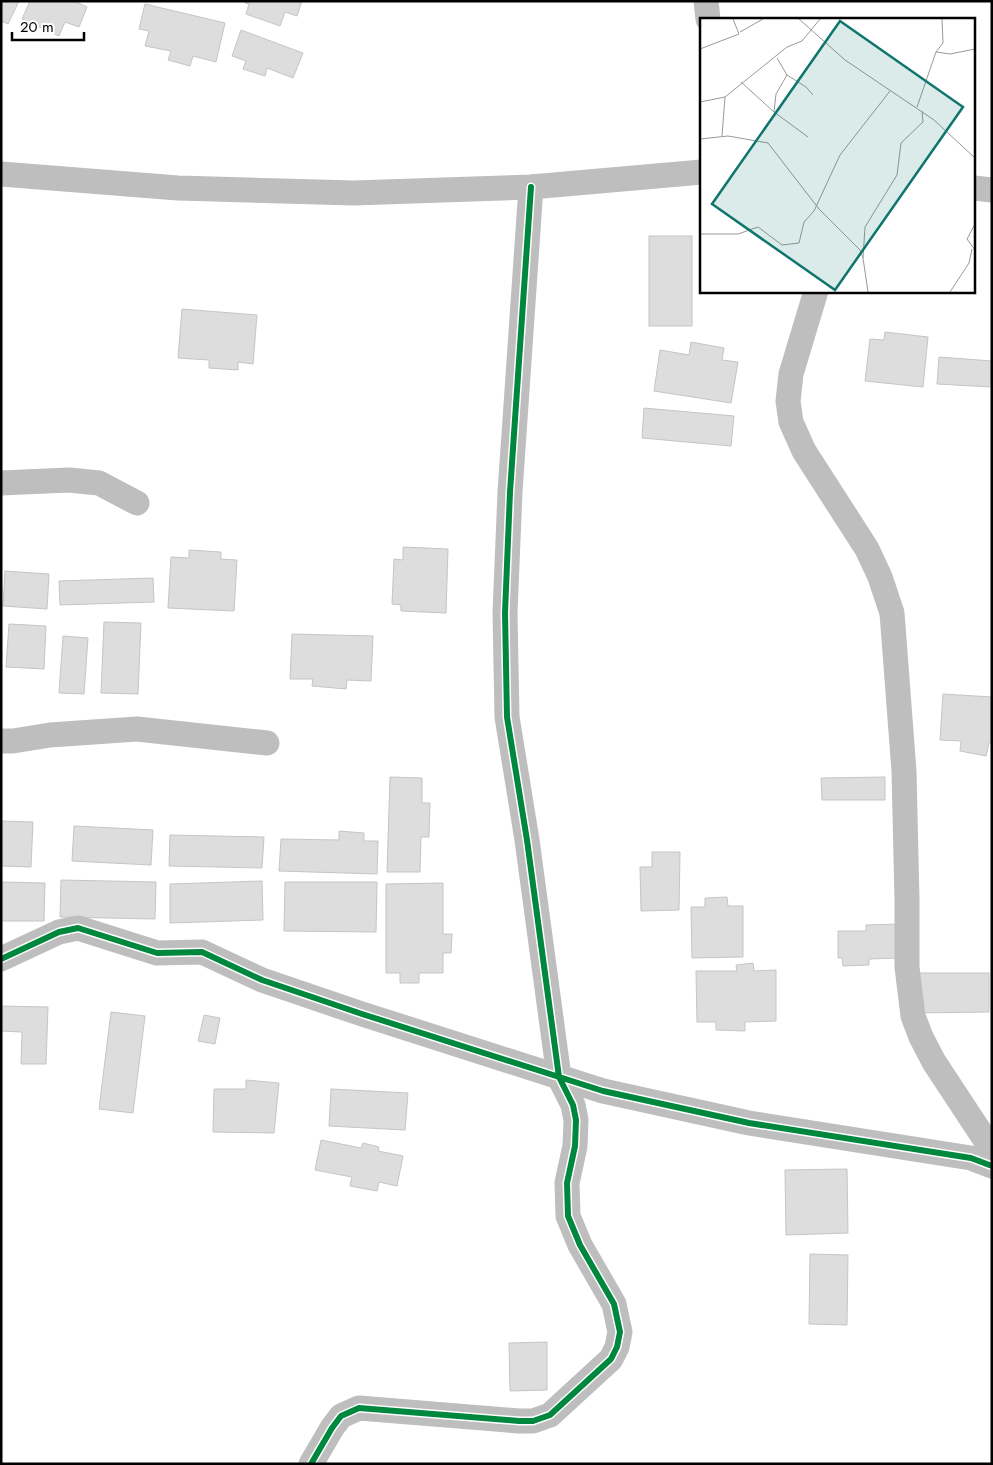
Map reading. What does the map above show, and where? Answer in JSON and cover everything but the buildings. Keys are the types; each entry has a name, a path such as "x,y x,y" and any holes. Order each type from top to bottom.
{"street":[{"path":"706,1 708,18"},
{"path":"1,174 178,188 354,193 532,187 700,172"},
{"path":"311,1464 341,1416 359,1408 533,1422 550,1415 611,1359 617,1347 620,1332 614,1304 580,1245 568,1216 567,1183 576,1146 576,1120 574,1105 559,1077 528,840 507,718 505,613 510,492 532,187"},
{"path":"976,188 992,190"},
{"path":"816,292 791,374 788,401 791,422 804,451 866,549 880,577 892,613 904,771 907,900 906,967 913,1016 934,1062 992,1150"},
{"path":"1,483 70,480 99,483 137,503"},
{"path":"1,741 50,735 137,729 267,743"},
{"path":"1,958 59,932 78,928 158,953 202,952 262,980 603,1091 749,1123 971,1158 992,1166"}],"cycle path":[{"path":"311,1464 341,1416 359,1408 519,1421 533,1421 550,1415 611,1359 617,1347 620,1332 614,1304 580,1245 568,1216 567,1183 575,1146 576,1120 573,1105 559,1077 527,840 507,717 505,613 510,492 531,187"},
{"path":"1,959 59,932 78,928 157,953 202,952 262,980 603,1091 749,1123 971,1158 992,1166"}]}
